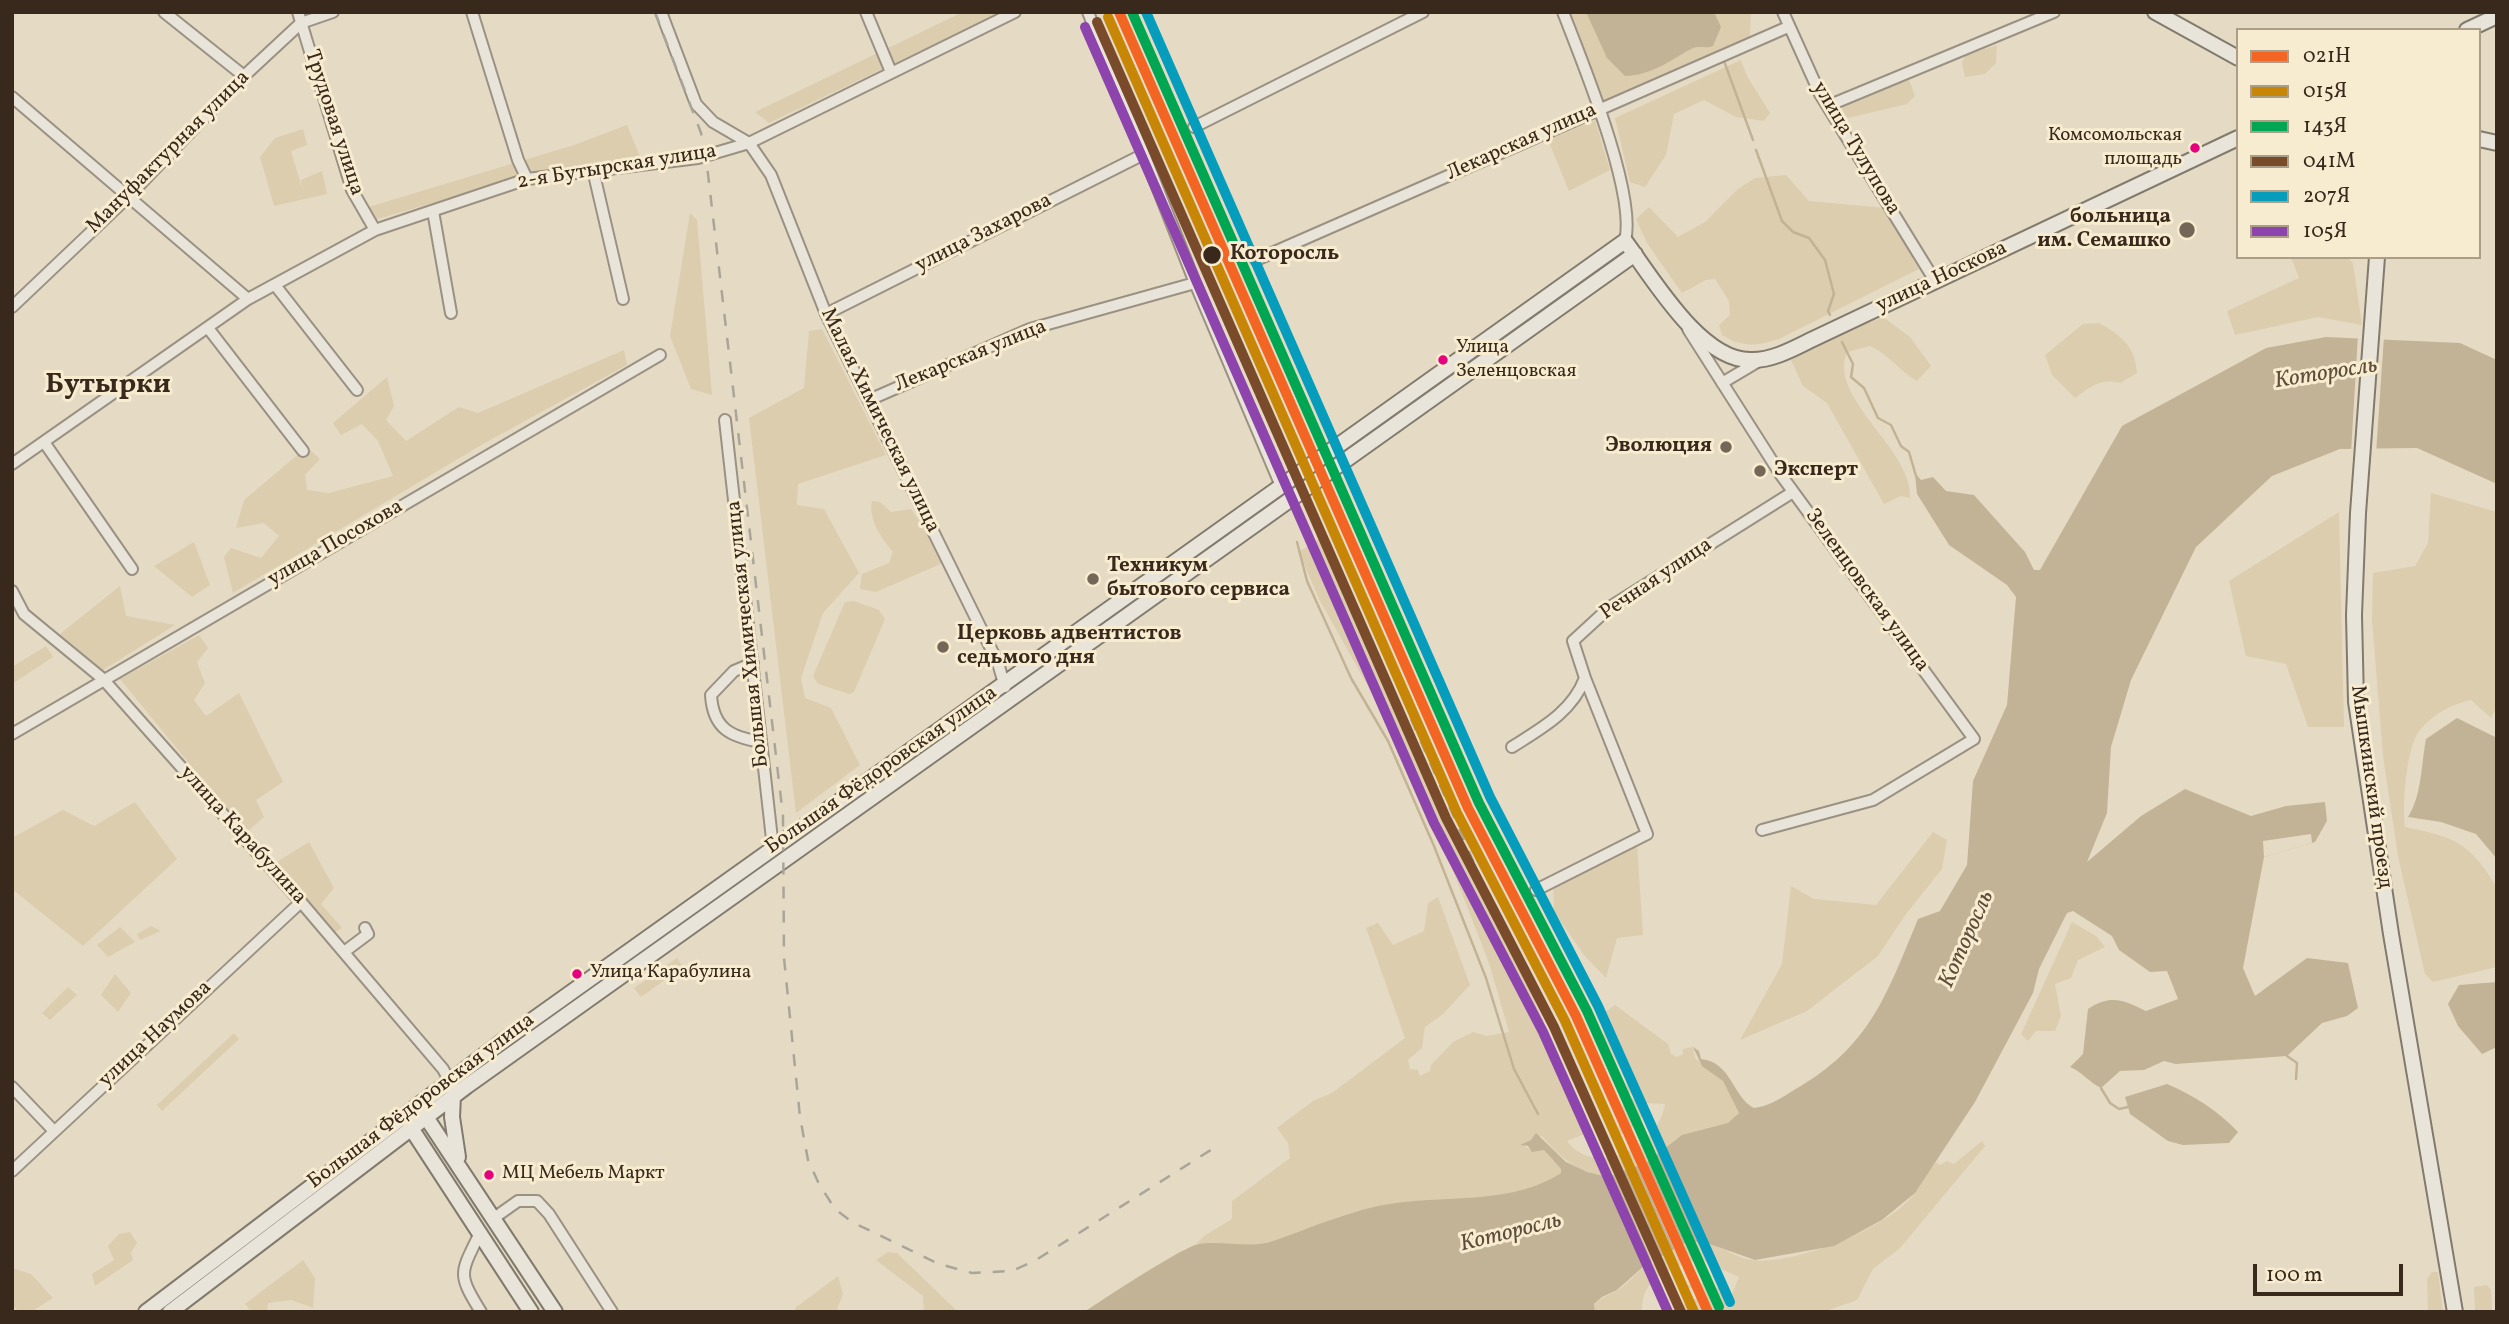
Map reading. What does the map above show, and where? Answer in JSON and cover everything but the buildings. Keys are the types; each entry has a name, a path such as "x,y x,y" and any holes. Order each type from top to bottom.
{"main road":[{"path":"2155,12 2236,57"},
{"path":"2471,28 2497,16"},
{"name":"улица Носкова","path":"1765,358 1803,344 2236,139"},
{"name":"Зеленцовская улица","path":"1625,241 1711,353 1738,359 1765,358"},
{"name":"Большая Фёдоровская улица","path":"146,1312 409,1109 1625,241"},
{"name":"Большая Фёдоровская улица","path":"170,1312 453,1096 1635,254"},
{"name":"Мышкинский проезд","path":"2377,259 2358,513 2354,615 2360,739 2455,1312"},
{"path":"453,1096 454,1139 461,1168"},
{"path":"409,1109 426,1117 555,1312"},
{"path":"409,1109 411,1128 531,1312"},
{"path":"390,1144 412,1142 432,1159"}],"street":[{"path":"164,12 244,76"},
{"name":"Мануфактурная улица","path":"12,307 130,195 299,18 333,12"},
{"path":"472,12 518,160 527,179"},
{"path":"661,12 696,104 713,122 749,143"},
{"path":"866,12 891,72"},
{"name":"2-я Бутырская улица","path":"12,464 248,299 375,230 527,179 706,157 749,143 1015,12"},
{"path":"1088,12 1142,155 1281,486"},
{"path":"1194,127 1423,12"},
{"path":"1563,12 1599,109 1626,210 1625,241"},
{"name":"улица Тулупова","path":"1783,12 1820,94 1830,105 1884,200 1935,281"},
{"path":"1830,105 2054,12"},
{"name":"Трудовая улица","path":"299,18 325,111 352,190 375,230"},
{"name":"Лекарская улица","path":"1256,260 1788,27"},
{"path":"12,97 130,195 248,299"},
{"name":"Малая Химическая улица","path":"749,143 771,175 826,314 998,663 1009,700"},
{"name":"улица Захарова","path":"826,314 1142,155"},
{"path":"593,170 623,299"},
{"path":"433,211 451,313"},
{"name":"Лекарская улица","path":"869,400 1030,330 1195,283"},
{"path":"275,285 358,390"},
{"path":"208,328 303,451"},
{"name":"Зеленцовская улица","path":"1711,353 1722,383 1793,492 1974,739 1873,800 1762,830"},
{"name":"улица Посохова","path":"12,733 660,355"},
{"name":"улица Носкова","path":"1722,383 1765,358"},
{"name":"Большая Химическая улица","path":"725,420 773,848"},
{"path":"44,442 132,569"},
{"name":"Речная улица","path":"1586,678 1573,641 1610,607 1793,492"},
{"name":"улица Карабулина","path":"12,591 24,614 103,680 301,902 451,1079"},
{"path":"752,663 724,680 711,695 712,707 718,722 734,738 761,742"},
{"path":"1512,747 1559,715 1577,697 1586,678"},
{"path":"1536,890 1647,834 1586,678"},
{"name":"улица Наумова","path":"12,1171 301,902"},
{"path":"344,952 368,934 365,928"},
{"path":"451,1079 453,1096"},
{"path":"12,1087 53,1130"},
{"path":"494,1218 518,1201 537,1201 563,1235 612,1312"},
{"path":"480,1233 463,1266 462,1281 481,1312"}],"shaded area":[{"path":"963,12 1002,12 769,123 755,112"},
{"path":"1567,12 1751,12 1750,36 1604,101"},
{"path":"1997,45 1996,63 1985,74 1965,77 1962,63 1965,56"},
{"path":"1741,60 1747,76 1770,113 1764,121 1736,117 1704,100 1674,114 1666,155 1645,187 1630,182 1615,118"},
{"path":"1909,80 1915,96 1907,104 1848,118 1842,112 1843,104"},
{"path":"1595,120 1610,170 1569,191 1548,140"},
{"path":"627,125 641,159 525,176 371,221 362,209 574,145"},
{"path":"303,129 307,145 291,151 303,191 301,180 322,171 327,194 274,206 260,157 275,138"},
{"path":"1786,175 1809,201 1885,208 1919,269 1781,338 1765,343 1744,344 1722,335 1719,325 1730,315 1729,301 1715,279 1706,280 1682,293 1647,243 1636,219 1649,207 1678,237 1705,222 1738,189 1755,178"},
{"path":"690,213 697,220 712,395 691,389 670,336"},
{"path":"2292,259 2349,259 2353,263 2362,325 2318,317 2235,335 2227,311 2299,278"},
{"path":"1607,261 1609,265 1158,586 1156,583"},
{"path":"1883,317 1910,337 1931,366 1917,381 1883,353 1870,346 1847,352 1844,369 1849,387 1899,461 1907,480 1910,498 1901,496 1884,504 1827,403 1803,386 1791,360 1824,341"},
{"path":"2099,323 2126,342 2133,355 2137,373 2120,383 2096,384 2075,398 2052,375 2045,355 2083,324"},
{"path":"822,329 886,455 798,484 797,505 824,509 859,573 823,613 801,678 805,698 831,708 860,765 796,813 749,418 804,388 809,331"},
{"path":"624,350 627,365 483,444 233,593 224,557 231,548 261,558 279,536 264,523 236,528 244,500 307,447 320,459 305,475 307,490 329,493 393,476 378,441 362,424 341,435 333,423 387,377 394,406 386,420 406,441 459,407 478,413"},
{"path":"2431,493 2497,512 2497,707 2491,718 2471,700 2443,711 2425,724 2411,749 2404,806 2405,827 2458,843 2476,858 2494,883 2497,889 2497,967 2433,982 2425,974 2398,856 2383,756 2372,620 2373,573 2415,566 2428,543"},
{"path":"872,501 880,502 891,512 911,509 942,553 943,563 876,592 860,589 862,574 889,563 893,552 874,522"},
{"path":"2339,512 2344,727 2308,727 2286,664 2246,656 2229,581"},
{"path":"1326,534 1484,899 1518,964 1592,1131 1567,1141 1579,1152 1594,1157 1609,1157 1625,1153 1639,1144 1651,1133 1660,1119 1665,1104 1646,1103 1639,1121 1613,1138 1619,1125 1616,1110 1636,1097 1628,1092 1625,1079 1604,1037 1602,1014 1615,1005 1668,1044 1671,1054 1677,1057 1683,1054 1683,1049 1693,1047 1695,1058 1723,1081 1739,1112 1729,1123 1680,1137 1650,1160 1618,1174 1604,1175 1578,1168 1542,1136 1533,1138 1524,1146 1531,1150 1544,1150 1561,1169 1561,1173 1517,1192 1469,1200 1372,1208 1346,1214 1262,1244 1196,1244 1232,1219 1232,1201 1290,1158 1288,1143 1277,1128 1313,1101 1332,1093 1405,1038 1366,928 1378,923 1393,945 1424,931 1428,903 1438,897 1470,985 1442,1015 1425,1027 1422,1048 1408,1060 1410,1069 1418,1070 1420,1076 1430,1071 1431,1065 1453,1042 1473,1032 1487,1036 1509,1032 1489,963 1433,819 1387,720 1319,599 1299,552"},
{"path":"194,542 210,585 192,597 154,566"},
{"path":"120,586 126,616 175,625 103,670 60,634"},
{"path":"1148,589 1150,592 1017,687 1014,684"},
{"path":"854,601 879,610 885,619 854,692 849,694 818,684 813,676 845,602"},
{"path":"199,635 208,648 197,662 205,683 194,700 206,716 239,693 283,782 256,800 264,817 246,833 120,679"},
{"path":"46,646 53,657 12,684 12,667"},
{"path":"991,701 993,704 789,850 788,845"},
{"path":"135,802 177,859 83,946 12,889 12,838 63,810 94,826"},
{"path":"1933,832 1947,840 1942,869 1906,914 1878,956 1807,1011 1740,1040 1782,964 1791,886 1814,899 1876,905"},
{"path":"309,842 334,888 321,904 342,928 334,933 275,863"},
{"path":"1637,845 1643,935 1617,938 1606,978 1584,955 1554,912 1553,876"},
{"path":"782,850 782,854 626,966 624,962"},
{"path":"2072,922 2096,936 2105,947 2078,960 2071,978 2055,984 2061,1016 2055,1031 2036,1031 2028,1041 2021,1034"},
{"path":"151,926 161,931 140,940 137,934"},
{"path":"120,927 135,942 108,957 97,945"},
{"path":"677,958 683,967 641,997 634,988"},
{"path":"115,974 131,993 118,1012 101,995"},
{"path":"608,974 610,977 456,1087 453,1084"},
{"path":"68,987 77,995 50,1020 42,1013"},
{"path":"234,1033 239,1039 162,1111 157,1105"},
{"path":"1982,1141 1985,1146 1900,1248 1873,1269 1857,1300 1823,1312 1686,1312 1683,1305 1699,1297 1694,1289 1683,1286 1705,1283 1732,1294 1739,1277 1701,1260 1679,1265 1652,1282 1646,1290 1642,1312 1595,1312 1594,1305 1597,1302 1621,1288 1662,1253 1681,1243 1706,1242 1751,1260 1769,1260 1815,1251 1840,1242 1885,1219 1903,1206 1936,1162 1940,1165 1947,1161 1954,1164"},
{"path":"130,1232 137,1243 131,1253 133,1260 95,1286 92,1274 114,1260 108,1246 119,1234"},
{"path":"888,1252 897,1253 958,1312 924,1312 923,1296 876,1260"},
{"path":"303,1260 315,1278 313,1308 291,1300 268,1303 267,1312 252,1312 245,1304"},
{"path":"12,1268 31,1274 53,1298 31,1312 19,1312 12,1305"},
{"path":"2432,1272 2438,1272 2443,1312 2428,1312 2427,1279"},
{"path":"838,1276 843,1294 836,1312 797,1312 795,1308"},
{"path":"2487,1285 2491,1290 2492,1310 2475,1312 2474,1287"}],"water":[{"path":"1586,12 1714,12 1721,27 1713,46 1694,48 1652,70 1625,76 1607,58"},
{"path":"2326,337 2460,343 2497,360 2497,484 2417,448 2340,449 2272,476 2196,547 2131,680 2111,747 2107,813 2087,862 2141,816 2185,789 2251,816 2286,806 2325,802 2327,821 2315,842 2264,857 2243,968 2255,996 2307,958 2348,963 2358,1008 2347,1016 2322,1023 2287,1056 2176,1064 2164,1061 2144,1070 2120,1071 2101,1088 2070,1067 2083,1054 2088,1009 2104,1001 2117,1000 2146,1011 2178,999 2167,971 2150,972 2119,950 2112,936 2073,911 2067,913 2039,969 2033,993 1975,1102 1915,1193 1882,1220 1834,1246 1755,1260 1704,1242 1687,1242 1643,1267 1617,1290 1602,1297 1594,1304 1595,1312 1084,1312 1160,1263 1199,1244 1264,1243 1338,1217 1388,1204 1505,1194 1543,1183 1561,1173 1561,1169 1544,1150 1532,1152 1528,1146 1520,1145 1531,1140 1536,1133 1566,1162 1587,1172 1608,1177 1647,1162 1682,1135 1728,1123 1739,1113 1723,1081 1702,1066 1693,1047 1699,1051 1701,1059 1711,1062 1726,1073 1741,1097 1754,1108 1775,1101 1820,1073 1841,1056 1858,1037 1885,996 1918,919 1940,911 1967,865 1973,781 2007,705 2016,597 2007,585 1949,545 1917,494 1915,473 1921,480 1933,477 1946,491 1974,495 2025,552 2034,570 2040,570 2122,426 2266,348"},
{"path":"2457,718 2497,738 2497,859 2476,834 2441,822 2408,817 2419,790 2426,739"},
{"path":"2497,982 2497,1047 2482,1054 2458,1026 2448,1004 2459,985"},
{"path":"2167,1084 2205,1104 2238,1132 2229,1143 2183,1145 2168,1141 2130,1114 2125,1097"}],"pier":[{"path":"2358,335 2384,336 2376,453 2351,453"},
{"path":"2311,834 2312,843 2264,857 2263,841"},
{"path":"1645,1159 1684,1246 1675,1251 1636,1163"},
{"path":"1622,1169 1661,1259 1653,1264 1613,1172"}],"waterway":[{"path":"1724,61 1753,140"},
{"path":"1756,150 1782,221 1793,232 1809,238 1825,260 1834,294 1828,311 1830,315"},
{"path":"1842,342 1853,364 1851,377 1864,388 1878,418 1891,425 1901,446 1909,452 1916,476"},
{"path":"1297,542 1307,581 1351,678 1388,741 1434,846 1486,978 1514,1069 1538,1114"},
{"path":"2287,1056 2297,1063 2296,1079"},
{"path":"2101,1088 2110,1103 2119,1109 2128,1107"}],"railway":[{"path":"655,12 701,133 706,157 783,816 784,958 800,1117 808,1160 819,1184 835,1209 852,1222 939,1264 972,1273 1012,1271 1036,1260 1214,1148"},
{"path":"1411,719 1495,911"}],"transit line":[{"name":"021Н","path":"1119,12 1468,808 1576,1016 1708,1312"},
{"name":"143Я","path":"1132,12 1479,803 1587,1011 1719,1307"},
{"name":"207Я","path":"1146,12 1490,797 1598,1006 1730,1302"},
{"name":"015Я","path":"1108,17 1457,813 1565,1021 1694,1312"},
{"name":"041М","path":"1097,22 1446,818 1554,1027 1681,1312"},
{"name":"105Я","path":"1085,27 1434,823 1543,1032 1668,1312"}],"place":[{"name":"Комсомольская площадь","path":"2195,148"},
{"name":"больница им. Семашко","path":"2187,230"},
{"name":"Которосль","path":"1212,255"},
{"name":"Улица Зеленцовская","path":"1443,360"},
{"name":"Эволюция","path":"1726,447"},
{"name":"Эксперт","path":"1760,471"},
{"name":"Техникум бытового сервиса","path":"1093,579"},
{"name":"Церковь адвентистов седьмого дня","path":"943,647"},
{"name":"Улица Карабулина","path":"577,974"},
{"name":"МЦ Мебель Маркт","path":"489,1175"}],"district":[{"name":"Бутырки","path":"108,387"}]}
